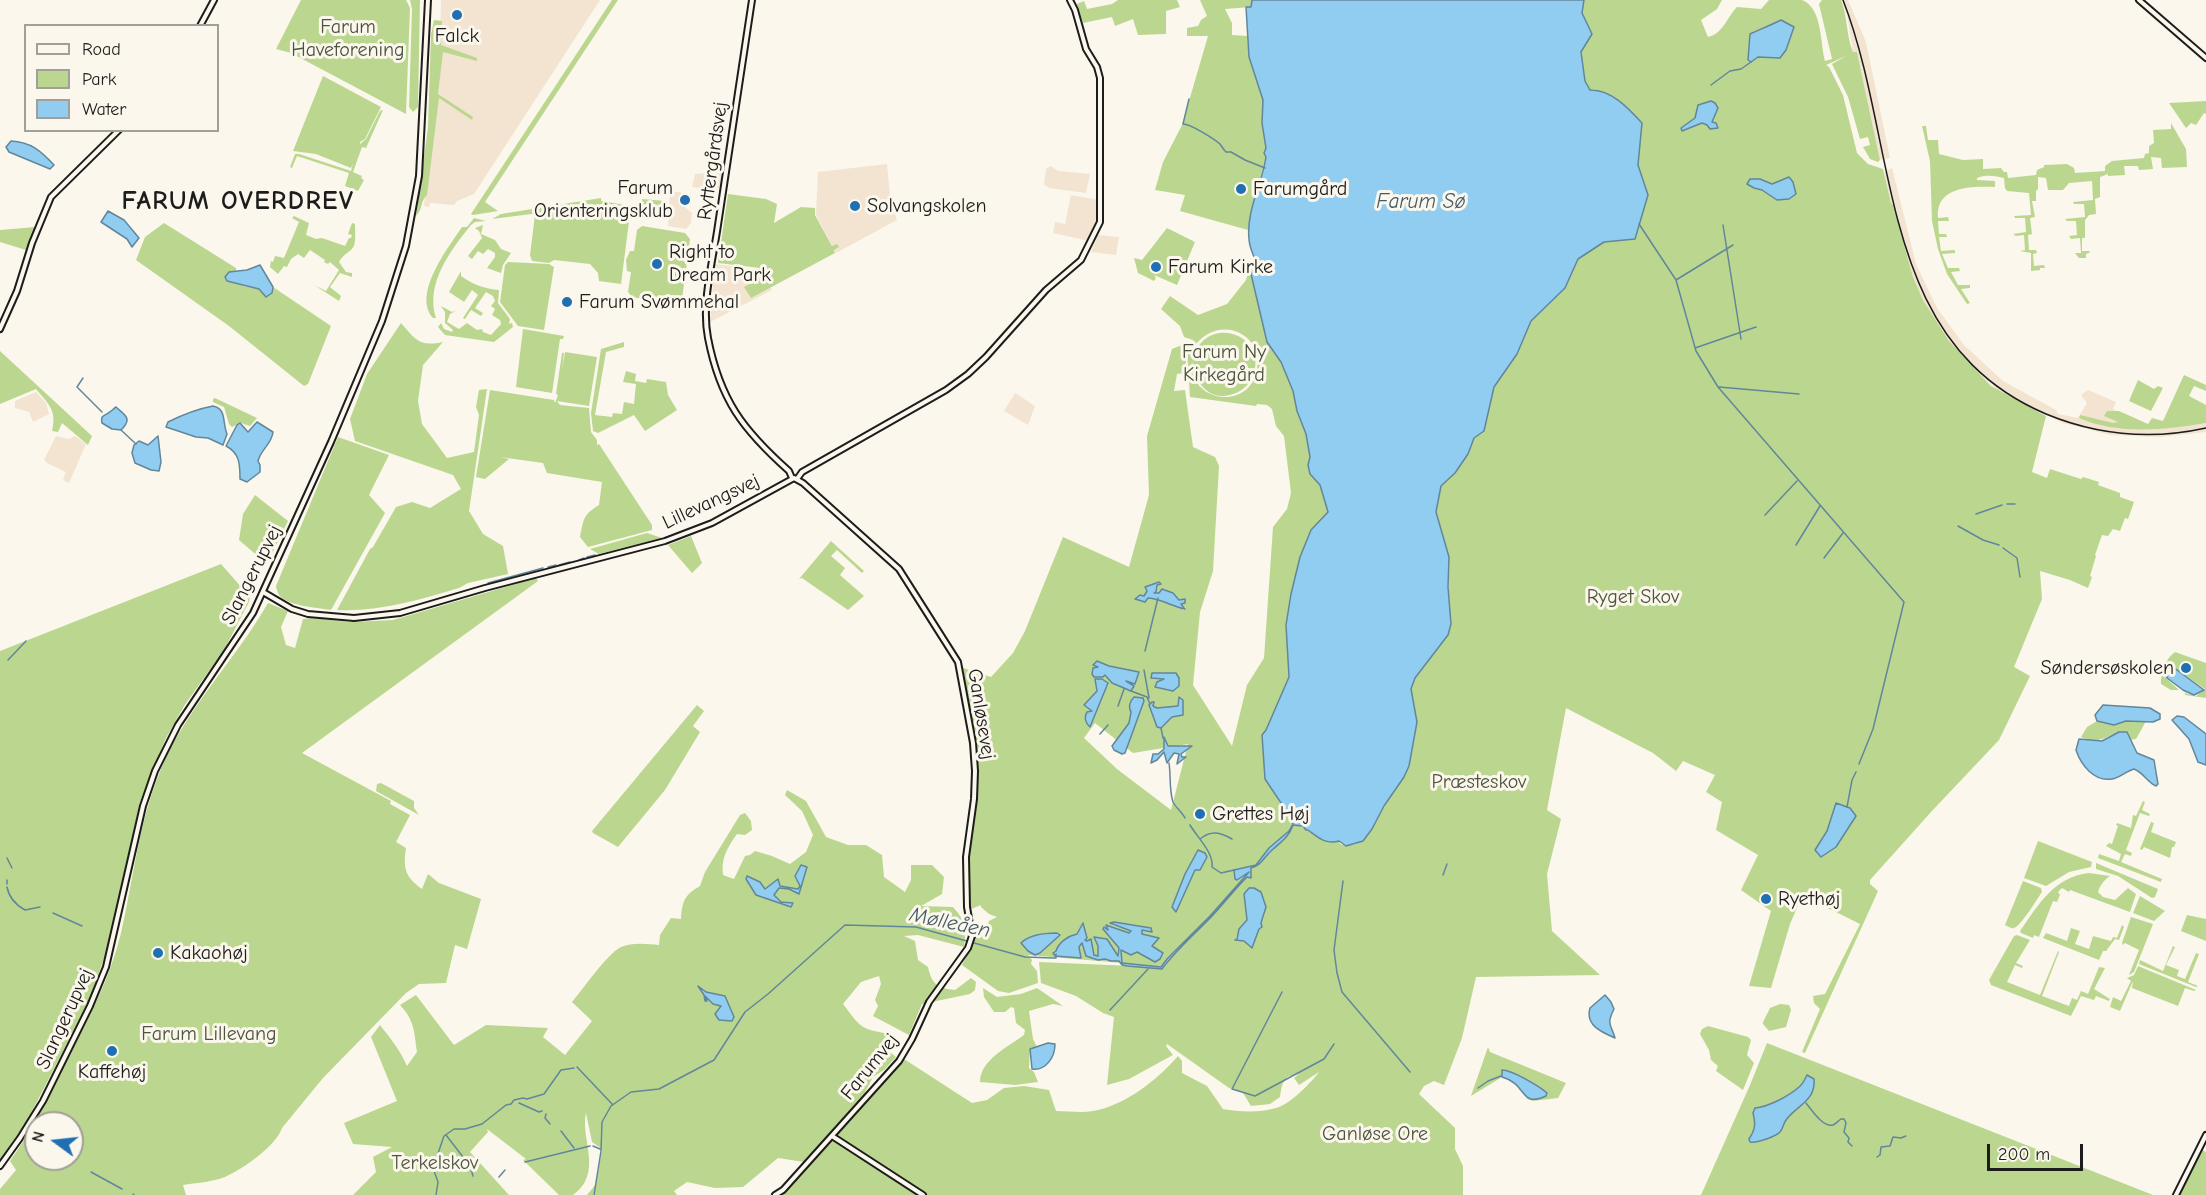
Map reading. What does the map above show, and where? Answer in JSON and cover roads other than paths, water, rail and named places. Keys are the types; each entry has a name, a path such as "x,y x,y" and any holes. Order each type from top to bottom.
{"street":[{"path":"201,24 214,0"},
{"name":"Slangerupvej","path":"0,1166 43,1101 90,1006 106,967 143,806 159,762 178,725 245,627 263,592 376,339 403,256 419,176 428,0"},
{"name":"Ryttergårdsvej","path":"752,0 710,277 707,333 719,380 735,412 747,430 789,471 794,479"},
{"name":"Lillevangsvej","path":"263,592 292,609 308,614 354,618 400,614 485,588 665,541 718,520 794,479 802,472 946,390 968,374 1046,290 1084,256 1101,217 1099,161 1101,89 1097,68 1086,49 1070,0"},
{"path":"2139,0 2206,58"},
{"path":"0,329 17,291 32,243 51,196 117,132"},
{"name":"Ganløsevej","path":"794,479 899,569 958,662 975,765 974,799 966,857 967,906 971,941"},
{"name":"Farumvej","path":"776,1195 899,1061 929,1002 971,941"},
{"path":"2176,1195 2206,1135"},
{"path":"832,1136 923,1195"}],"water":[{"name":"Farum Sø","path":"1252,0 1584,0 1582,13 1592,34 1581,52 1585,81 1590,90 1612,96 1642,123 1638,165 1648,195 1635,239 1604,242 1578,259 1565,288 1531,321 1517,354 1494,387 1484,431 1474,438 1468,454 1455,473 1441,486 1436,512 1449,557 1448,587 1451,624 1448,635 1415,678 1411,689 1417,722 1409,766 1363,841 1346,846 1339,841 1326,841 1319,838 1303,826 1293,825 1284,839 1260,863 1251,868 1251,878 1247,877 1162,969 1127,966 1122,965 1119,961 1105,959 1098,960 1086,956 1082,943 1079,947 1081,958 1055,956 1053,953 1059,945 1067,938 1077,934 1083,923 1087,938 1085,940 1091,939 1094,955 1098,956 1098,946 1094,937 1107,939 1118,956 1119,948 1103,929 1104,927 1108,930 1106,925 1129,933 1131,931 1110,923 1114,922 1151,928 1152,932 1142,930 1142,934 1159,938 1152,946 1163,953 1155,962 1137,952 1131,955 1121,950 1122,963 1161,967 1249,872 1237,880 1234,870 1256,865 1293,824 1265,779 1262,735 1289,677 1286,625 1300,557 1311,530 1328,512 1320,485 1310,474 1306,434 1297,411 1293,391 1281,362 1267,342 1251,274 1257,266 1249,242 1250,218 1266,157 1262,123 1263,100 1249,57 1246,7 1251,7"},
{"path":"1781,20 1794,27 1786,50 1780,58 1758,57 1751,62 1748,60 1750,34"},
{"path":"1711,101 1718,108 1712,122 1716,123 1718,128 1710,129 1702,123 1682,131 1681,128 1695,118 1698,105"},
{"path":"11,141 35,148 54,165 50,169 9,152 6,147"},
{"path":"1789,177 1796,194 1789,199 1777,200 1747,184 1750,179 1760,179 1772,184"},
{"path":"108,211 124,220 139,238 132,247 127,239 101,222"},
{"path":"260,265 273,287 272,293 266,297 259,289 227,281 225,277 229,272 247,270"},
{"path":"213,406 222,413 227,434 223,445 208,438 196,437 166,427 168,422 179,417"},
{"path":"116,407 127,419 121,430 112,429 102,423 103,417"},
{"path":"257,422 273,432 271,440 258,461 260,472 247,482 240,479 237,456 226,446 237,425 240,423 248,432"},
{"path":"158,436 161,462 159,471 135,463 132,453 134,445 139,441 148,445"},
{"path":"1159,582 1161,584 1157,585 1154,593 1159,593 1162,589 1173,593 1179,600 1185,599 1185,603 1181,604 1185,609 1148,598 1145,602 1135,599 1140,595 1144,596 1147,591 1145,587"},
{"path":"1097,661 1139,672 1135,684 1126,681 1134,686 1131,691 1112,683 1105,675 1094,677 1093,668 1098,667 1093,665"},
{"path":"2173,667 2204,690 2194,695 2183,690 2167,678 2167,669"},
{"path":"1152,673 1176,673 1179,686 1173,691 1155,687 1157,682 1164,679 1151,678"},
{"path":"1095,679 1102,679 1108,683 1090,727 1086,722 1086,716 1087,712 1092,711 1084,705 1097,691"},
{"path":"1134,697 1143,698 1144,701 1125,753 1122,754 1114,750 1112,746 1129,723 1130,704"},
{"path":"1179,697 1183,700 1183,715 1172,717 1161,728 1157,727 1149,705 1154,702 1153,706 1157,708 1178,706"},
{"path":"2103,705 2150,708 2160,714 2160,719 2153,722 2126,721 2114,725 2097,721 2095,715"},
{"path":"2177,716 2184,717 2206,734 2206,765 2198,762 2189,739 2172,720"},
{"path":"2119,732 2127,732 2137,753 2154,760 2158,784 2156,786 2134,769 2115,778 2099,778 2081,761 2076,750 2079,739 2102,741"},
{"path":"1164,737 1168,746 1192,746 1181,754 1182,757 1186,757 1177,764 1179,754 1174,753 1167,763 1164,752 1151,763 1153,754 1158,754 1164,749"},
{"path":"1836,803 1850,808 1856,816 1836,847 1821,857 1815,850 1827,831"},
{"path":"1198,850 1205,853 1207,857 1200,870 1195,870 1176,912 1172,907 1185,874"},
{"path":"801,865 807,867 799,894 789,889 779,888 774,895 781,902 793,903 791,907 756,895 746,879 747,876 760,882 765,889 778,879 780,886 798,889 800,886 795,876"},
{"path":"1249,888 1261,892 1266,907 1262,927 1259,929 1252,948 1244,941 1235,940 1239,929 1247,920 1244,894"},
{"path":"1057,933 1060,935 1035,955 1021,943 1033,936"},
{"path":"698,986 706,992 725,996 734,1017 732,1021 719,1020 715,1014 721,1006 713,1004 705,996 707,1001 705,1001"},
{"path":"1605,995 1614,1009 1610,1022 1615,1038 1595,1027 1590,1019 1590,1008"},
{"path":"1048,1043 1055,1044 1049,1062 1042,1068 1032,1069 1030,1049"},
{"path":"1502,1070 1532,1083 1547,1093 1546,1096 1537,1099 1527,1097 1510,1080 1502,1077"},
{"path":"1807,1075 1814,1079 1814,1087 1809,1098 1790,1115 1780,1132 1757,1142 1750,1142 1755,1108 1790,1094 1802,1084"}],"waterway":[{"path":"1711,85 1730,71 1741,69 1751,62"},
{"path":"1189,99 1183,124 1208,135 1226,152 1231,152 1265,168"},
{"path":"1639,224 1676,280 1696,351 1718,387 1904,602 1873,729 1859,764"},
{"path":"1723,225 1741,339"},
{"path":"1676,280 1733,245"},
{"path":"1695,348 1756,327"},
{"path":"83,378 77,387 102,412"},
{"path":"1719,387 1799,394"},
{"path":"121,430 136,444"},
{"path":"1765,515 1797,481"},
{"path":"2007,504 2015,504"},
{"path":"1976,514 2002,505"},
{"path":"1796,545 1820,506"},
{"path":"1958,526 1983,540 1999,545"},
{"path":"1824,558 1843,533"},
{"path":"2003,548 2017,558 2020,577"},
{"path":"587,557 595,555"},
{"path":"579,560 584,558"},
{"path":"559,565 570,562"},
{"path":"548,567 556,565"},
{"path":"488,583 543,568"},
{"path":"1145,651 1158,598"},
{"path":"8,660 26,641"},
{"path":"1144,670 1149,698"},
{"path":"1118,706 1124,689"},
{"path":"1131,691 1147,697 1150,704"},
{"path":"1100,734 1108,725"},
{"path":"1161,728 1163,738"},
{"path":"1169,763 1173,802 1185,818"},
{"path":"1847,807 1852,780 1856,772"},
{"path":"1190,825 1208,851 1212,867 1221,873 1234,870"},
{"path":"1200,839 1208,834 1216,833 1232,839"},
{"path":"7,858 12,868"},
{"path":"1443,875 1447,864"},
{"path":"1343,881 1334,950 1342,992 1410,1072"},
{"path":"7,887 11,898 25,910 40,907"},
{"path":"53,913 82,926"},
{"name":"Mølleåen","path":"594,1195 601,1151 602,1122 611,1106 631,1092 659,1089 714,1060 745,1012 845,925 916,927 1025,957 1056,958 1056,954"},
{"path":"1110,1010 1148,969"},
{"path":"1282,992 1232,1089 1255,1096 1324,1059 1334,1044"},
{"path":"577,1067 613,1105"},
{"path":"436,1195 438,1182 433,1168 444,1136 454,1129 465,1129 482,1124 514,1100 544,1094 561,1070 574,1068"},
{"path":"1478,1088 1501,1076"},
{"path":"519,1103 539,1112 542,1111"},
{"path":"1806,1103 1825,1124 1833,1125 1844,1119 1846,1123 1844,1132 1852,1146"},
{"path":"546,1114 545,1118 550,1124"},
{"path":"561,1131 574,1148"},
{"path":"446,1135 470,1166 473,1176"},
{"path":"1877,1157 1880,1155 1881,1147 1890,1146 1893,1137 1906,1136"},
{"path":"525,1162 590,1146"},
{"path":"593,1146 600,1149"},
{"path":"499,1177 505,1170"},
{"path":"91,1172 122,1189"}],"tram line":[{"path":"1843,0 1861,57 1902,234 1922,289 1950,339 1991,381 2046,414 2065,421 2105,431 2145,434 2186,432 2206,428"}],"place":[{"name":"Falck","path":"457,15"},
{"name":"Farumgård","path":"1241,189"},
{"name":"Farum Orienteringsklub","path":"685,200"},
{"name":"Solvangskolen","path":"855,206"},
{"name":"Right to Dream Park","path":"657,264"},
{"name":"Farum Kirke","path":"1156,267"},
{"name":"Farum Svømmehal","path":"567,302"},
{"name":"Søndersøskolen","path":"2186,668"},
{"name":"Grettes Høj","path":"1200,814"},
{"name":"Ryethøj","path":"1766,899"},
{"name":"Kakaohøj","path":"158,953"},
{"name":"Kaffehøj","path":"112,1051"}],"district":[{"name":"FARUM OVERDREV","path":"238,202"}],"park label":[{"name":"Farum Haveforening","path":"348,38"},
{"name":"Farum Ny Kirkegård","path":"1224,364"},
{"name":"Ryget Skov","path":"1633,597"},
{"name":"Præsteskov","path":"1479,782"},
{"name":"Farum Lillevang","path":"209,1034"},
{"name":"Ganløse Ore","path":"1375,1134"},
{"name":"Terkelskov","path":"435,1163"}]}
